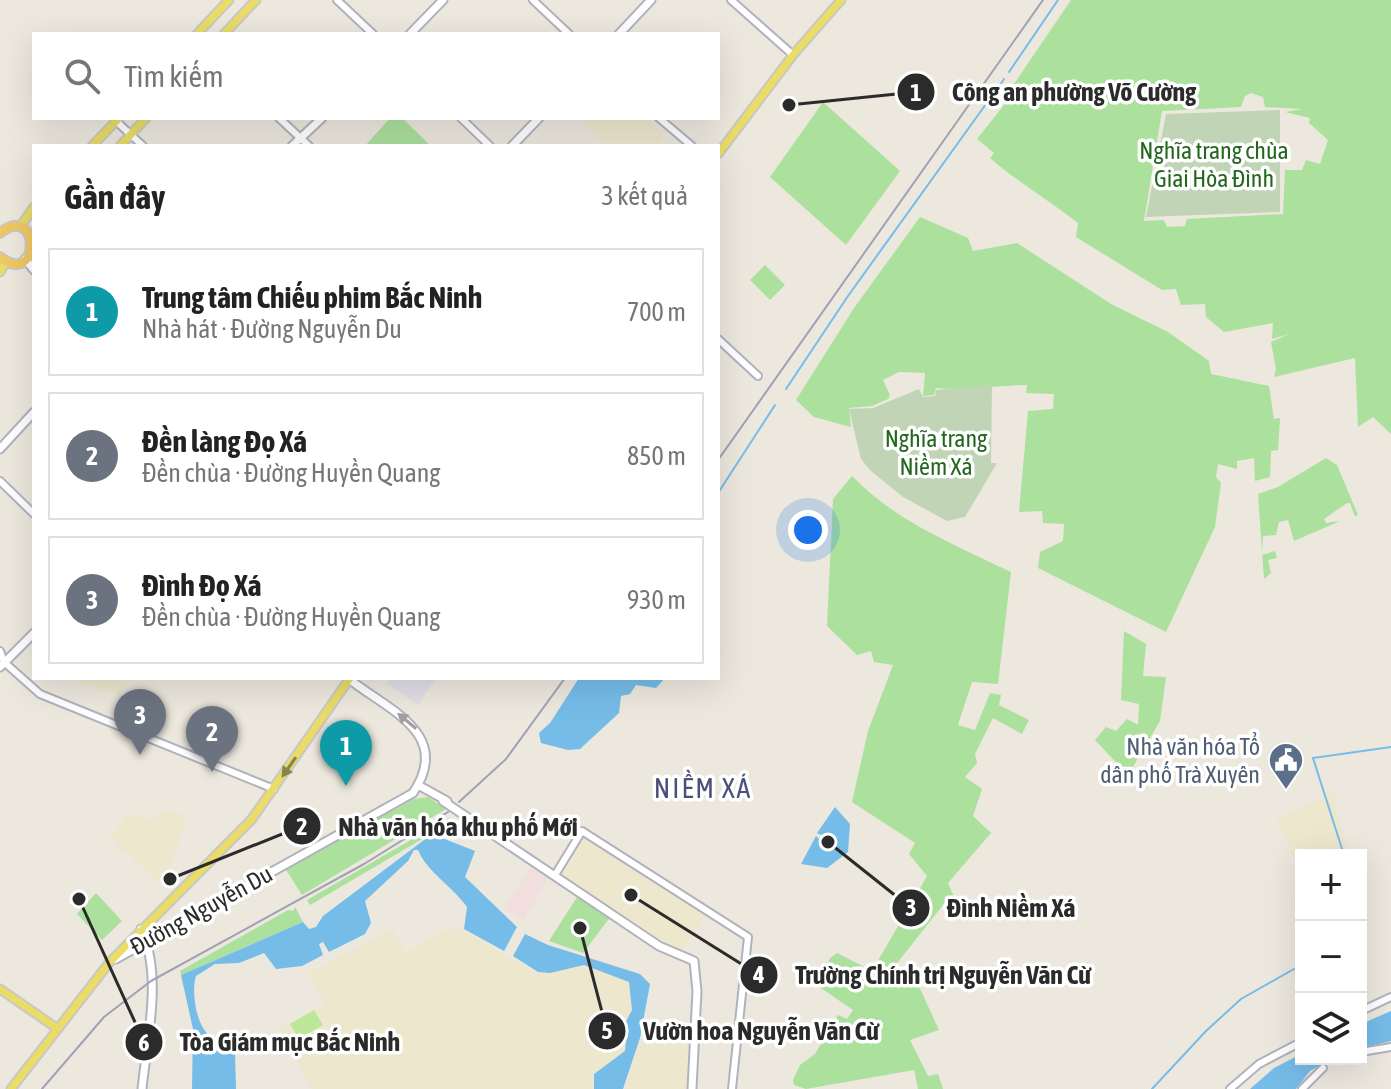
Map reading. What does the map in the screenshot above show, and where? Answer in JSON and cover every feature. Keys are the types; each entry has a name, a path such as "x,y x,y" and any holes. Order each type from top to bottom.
{"highway":[{"path":"1,230 20,227 32,234 32,250 25,259 3,259"}],"main road":[{"path":"199,32 229,0"},
{"path":"226,32 256,0"},
{"path":"412,32 443,0"},
{"path":"621,32 651,0"},
{"path":"720,151 793,55 841,0"},
{"path":"94,144 117,120"},
{"path":"122,144 144,120"},
{"path":"294,144 320,120"},
{"path":"514,144 537,120"},
{"path":"20,227 32,210"},
{"path":"0,272 3,259"},
{"path":"25,259 32,268"},
{"path":"0,449 32,414"},
{"path":"1,664 32,635"},
{"path":"11,1089 109,963 252,819 348,680"},
{"path":"352,680 399,714 421,736 424,761 418,785 659,946 694,961 697,991 692,1089"},
{"name":"Đường Nguyễn Du","path":"109,963 395,806 418,785"},
{"path":"141,929 151,949 142,1089"},
{"path":"0,989 58,1029"}],"street":[{"path":"337,0 371,32"},
{"path":"533,0 567,32"},
{"path":"731,0 793,55"},
{"path":"119,120 141,144"},
{"path":"281,120 307,144"},
{"path":"463,120 488,144"},
{"path":"661,120 690,144"},
{"path":"720,341 758,376"},
{"path":"0,481 32,512"},
{"path":"0,651 1,664 48,698 274,789"},
{"path":"555,875 582,831 748,937 732,1089"},
{"path":"1367,1008 1391,997"},
{"path":"1230,1089 1259,1064 1295,1045"},
{"path":"1367,1051 1391,1047"},
{"path":"1302,1089 1323,1068"}],"shaded area":[{"path":"582,120 650,120 663,136 657,144 607,144"},
{"path":"75,680 128,680 119,695"},
{"path":"388,680 435,680 418,705 386,683"},
{"path":"1332,794 1347,849 1295,849 1295,860 1276,818"},
{"path":"159,810 187,815 172,863 162,876 174,887 171,889 160,879 157,882 110,838 127,814 156,820"},
{"path":"584,836 705,914 682,952 662,945 558,875"},
{"path":"533,864 544,872 547,880 524,920 504,908"},
{"path":"460,929 532,971 549,973 584,966 629,982 632,1010 619,1033 626,1042 625,1051 593,1074 593,1089 311,1089 280,1029 325,1004 308,973 393,930 406,953 442,931"},
{"path":"639,1043 688,1046 686,1089 625,1089"}],"green space":[{"path":"1071,0 1391,0 1391,434 1373,417 1358,427 1355,358 1274,377 1276,369 1271,342 1289,334 1272,339 1273,323 1224,332 1206,317 1205,304 1181,305 1176,289 1162,290 1076,237 1078,223 990,158 994,153 977,139 1016,90 1014,84","holes":["1251,93 1263,97 1265,107 1302,109 1285,112 1310,118 1309,123 1328,140 1320,164 1306,160 1302,170 1285,170 1283,214 1187,219 1185,226 1167,227 1164,220 1144,221 1162,111 1241,107 1245,96"]},
{"path":"823,102 900,171 846,245 770,177"},
{"name":"Nghĩa trang chùa Giai Hòa Đình","path":"1280,110 1280,212 1146,217 1166,114"},
{"path":"388,120 404,120 429,144 367,144"},
{"path":"920,217 968,238 973,251 1017,243 1111,304 1168,332 1209,361 1211,374 1269,386 1274,419 1280,418 1278,450 1271,451 1270,477 1255,481 1254,458 1237,461 1237,469 1218,464 1216,477 1221,483 1215,527 1166,632 1038,568 1040,552 1063,541 1064,524 1043,523 1042,511 1019,512 1028,411 1053,409 1054,394 1026,393 1027,385 936,388 934,395 923,396 925,373 899,372 883,380 890,395 888,399 872,406 849,408 851,427 814,417 796,400 854,308"},
{"path":"765,265 785,285 770,300 750,280"},
{"name":"Nghĩa trang Niềm Xá","path":"992,385 991,463 997,463 965,517 947,521 903,497 861,459 849,409 873,408 919,389 923,397 935,396 936,390"},
{"path":"1326,458 1337,465 1358,515 1355,516 1350,503 1347,503 1324,519 1326,523 1340,521 1294,541 1288,520 1279,522 1276,535 1263,536 1262,553 1258,494 1278,487"},
{"path":"852,476 906,519 1011,572 998,684 972,682 958,725 975,730 990,693 1001,695 999,705 1029,720 1022,734 993,718 975,754 977,763 965,777 982,789 973,816 991,833 948,883 954,897 947,900 886,977 888,980 899,974 900,985 917,982 939,1030 910,1040 928,1076 938,1074 943,1089 918,1089 914,1070 806,1089 794,1085 793,1080 800,1065 815,1054 838,1015 847,1019 853,1010 818,986 830,958 837,953 872,971 927,876 909,854 915,843 852,802 868,731 893,665 874,662 871,651 857,655 827,626 833,499"},
{"path":"1275,551 1277,558 1268,560 1271,573 1264,579 1262,555"},
{"path":"1124,631 1146,644 1143,676 1166,677 1160,721 1128,775 1095,740 1106,727 1116,731 1127,719 1138,725 1139,704 1121,700"},
{"path":"428,797 446,809 302,895 285,868 414,799"},
{"path":"449,818 453,820 445,838 429,835 310,905 307,900"},
{"path":"96,893 122,921 102,940 77,914"},
{"path":"579,894 611,916 583,953 549,941"},
{"path":"295,907 303,922 181,975 180,971 288,910 293,911"},
{"path":"314,1010 323,1025 299,1039 290,1024"}],"water":[{"path":"578,680 663,680 656,688 636,685 630,694 621,696 619,713 580,749 568,750 541,743 539,733 550,723"},
{"path":"835,807 850,824 848,852 827,868 801,864 816,836 828,847 833,841 817,833"},
{"path":"432,834 475,851 465,877 517,927 504,951 464,929 467,907 427,865 418,850 414,850 408,861 365,901 371,923 365,934 329,952 323,942 319,944 323,955 302,966 276,969 264,953 239,963 215,964 196,976 195,1000 199,1018 212,1038 235,1053 236,1089 192,1089 193,1029 181,975 303,922 309,929 316,927 323,916"},
{"path":"525,934 548,945 640,974 650,984 640,1038 623,1089 594,1089 594,1074 625,1051 626,1041 620,1033 632,1010 629,982 584,965 550,973 538,972 513,956"},
{"path":"1391,1011 1391,1041 1367,1047 1367,1021"},
{"path":"1295,1057 1295,1065 1320,1065 1310,1071 1296,1089 1250,1089 1274,1068"}],"waterway":[{"path":"1009,72 1058,0"},
{"path":"786,389 848,296 1004,79"},
{"path":"720,490 775,405"},
{"path":"1342,849 1313,758 1391,747"},
{"path":"1152,1089 1241,999 1295,968"}],"railway":[{"path":"720,457 1043,0"},
{"path":"459,802 506,759 564,680"},
{"path":"42,1089 104,1017 151,981 364,864 448,812"}],"place":[{"name":"Công an phường Võ Cường","path":"789,105"},
{"name":"Đình Đọ Xá","path":"140,755"},
{"name":"Đền làng Đọ Xá","path":"212,772"},
{"name":"Trung tâm Chiếu phim Bắc Ninh","path":"346,786"},
{"name":"Nhà văn hóa Tổ dân phố Trà Xuyên","path":"1286,791"},
{"name":"Đình Niềm Xá","path":"828,842"},
{"name":"Nhà văn hóa khu phố Mới","path":"170,879"},
{"name":"Trường Chính trị Nguyễn Văn Cừ","path":"631,895"},
{"name":"Tòa Giám mục Bắc Ninh","path":"79,899"},
{"name":"Vườn hoa Nguyễn Văn Cừ","path":"580,928"}],"district":[{"name":"NIỀM XÁ","path":"703,788"}]}
